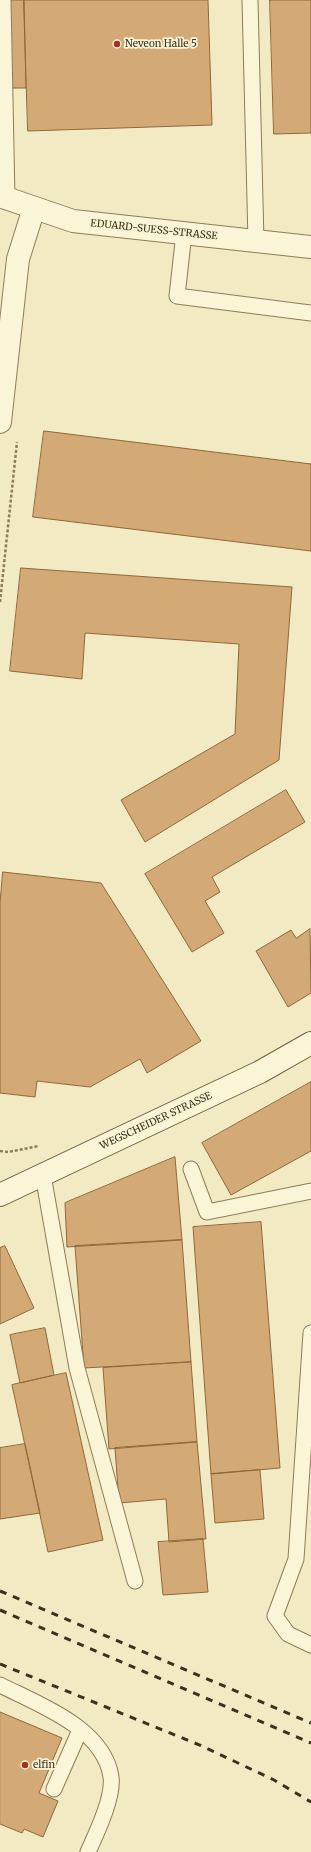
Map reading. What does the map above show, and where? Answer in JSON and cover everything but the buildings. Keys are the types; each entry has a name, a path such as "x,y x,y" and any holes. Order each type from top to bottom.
{"street":[{"name":"EDUARD-SUESS-STRASSE","path":"4,198 73,221 311,247"},
{"path":"0,422 18,259 34,208"},
{"name":"WEGSCHEIDER STRASSE","path":"0,1195 43,1176 124,1135 260,1072 311,1043"}],"lane":[{"path":"3,0 4,198"},
{"path":"250,0 256,241"},
{"path":"184,233 177,296 311,313"},
{"path":"191,1169 207,1212 311,1191"},
{"path":"43,1176 76,1368 135,1581"},
{"path":"311,1333 296,1559 275,1616 288,1634 311,1644"},
{"path":"0,1685 64,1718 80,1730 99,1749 106,1760 112,1778 108,1802 88,1852"},
{"path":"54,1789 80,1730"}],"path":[{"path":"0,602 9,525"}],"railway":[{"path":"0,1591 311,1723"},
{"path":"0,1610 311,1743"},
{"path":"0,1664 202,1746 274,1780 311,1802"}],"place":[{"name":"Neveon Halle 5","path":"117,44"},
{"name":"elfin","path":"25,1765"}]}
